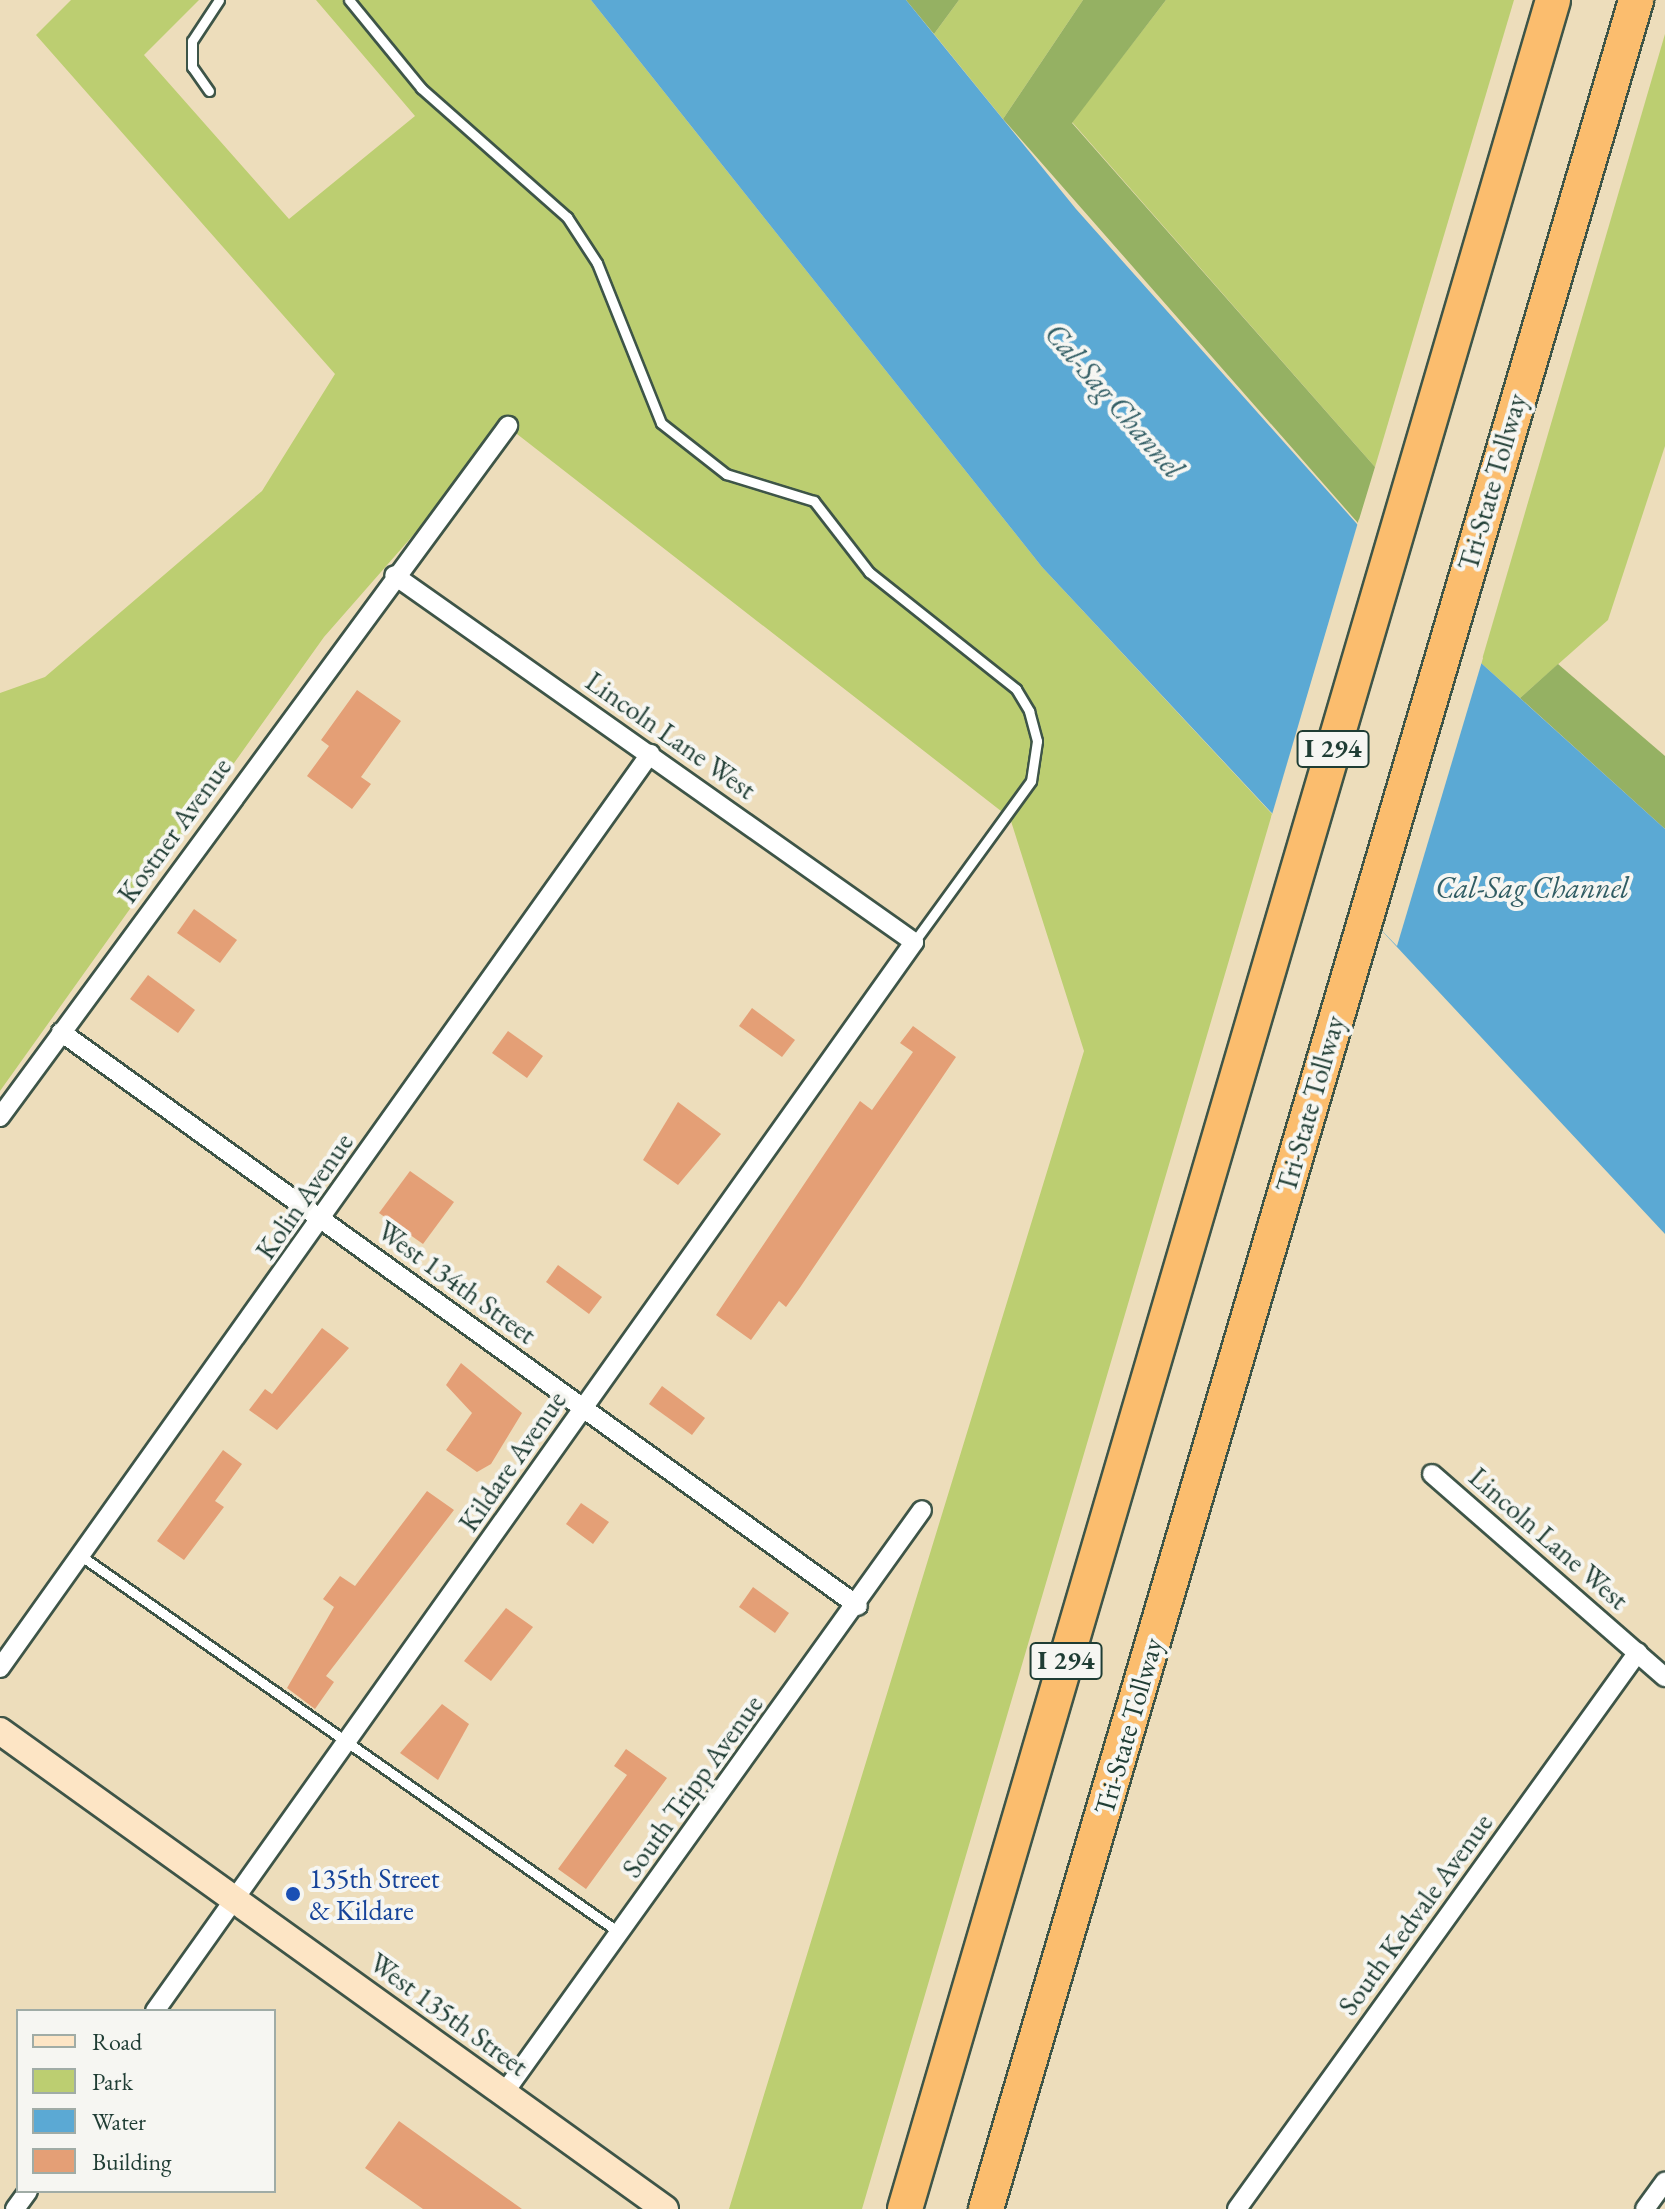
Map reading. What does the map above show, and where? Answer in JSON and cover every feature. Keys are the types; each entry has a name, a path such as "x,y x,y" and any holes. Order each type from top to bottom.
{"highway":[{"name":"I 294","path":"905,2209 1553,0"},
{"name":"Tri-State Tollway","path":"986,2209 1636,0"}],"street":[{"name":"Kostner Avenue","path":"0,1117 394,575 508,426"},
{"name":"Lincoln Lane West","path":"394,575 914,942"},
{"name":"Kolin Avenue","path":"0,1668 322,1220 650,754"},
{"name":"Kildare Avenue","path":"156,2009 914,942"},
{"name":"West 134th Street","path":"61,1032 858,1606"},
{"name":"Lincoln Lane West","path":"1432,1474 1665,1677"},
{"name":"South Tripp Avenue","path":"504,2093 858,1606 922,1510"},
{"name":"South Kedvale Avenue","path":"1237,2209 1638,1652"},
{"name":"West 135th Street","path":"0,1731 665,2209"},
{"path":"1645,2209 1665,2181"}],"lane":[{"path":"209,91 192,67 192,41 219,0"},
{"path":"349,0 421,88 567,217 597,263 661,423 726,474 814,501 869,572 1016,689 1029,711 1037,741 1031,781 914,942"},
{"path":"81,1556 620,1933"}],"green space":[{"path":"71,0 199,0 144,55 289,219 415,116 316,0 591,0 1042,567 1272,814 862,2209 729,2209 1084,1051 1010,818 508,427 324,637 0,1091 0,693 45,677 262,491 335,374 36,35"},
{"path":"906,0 959,0 934,34"},
{"path":"959,0 1083,0 1003,119 934,34"},
{"path":"1083,0 1166,0 1072,123 1375,467 1358,523 1003,119"},
{"path":"1166,0 1514,0 1375,467 1072,122"},
{"path":"1665,34 1665,446 1608,620 1520,698 1481,663"},
{"path":"1558,664 1665,756 1665,829 1520,698"}],"water":[{"name":"Cal-Sag Channel","path":"591,0 906,0 1076,209 1481,663 1665,829 1665,1234 1042,567"}],"pier":[{"path":"1359,519 1483,658 1397,946 1271,818"}],"building":[{"path":"357,690 401,721 361,777 371,784 352,809 307,776 329,746 321,740"},
{"path":"194,909 237,940 220,963 177,933"},
{"path":"148,975 195,1010 178,1033 130,999"},
{"path":"752,1008 795,1040 782,1057 739,1026"},
{"path":"913,1026 956,1057 786,1307 779,1301 751,1340 716,1315 860,1101 872,1110 913,1052 900,1043"},
{"path":"508,1031 543,1056 527,1078 492,1053"},
{"path":"678,1102 721,1134 678,1185 643,1160"},
{"path":"410,1171 454,1202 423,1244 379,1213"},
{"path":"558,1265 602,1297 589,1314 546,1282"},
{"path":"322,1328 349,1348 277,1430 249,1410 265,1389 272,1394"},
{"path":"461,1363 522,1413 491,1464 477,1472 446,1450 472,1413 446,1385"},
{"path":"662,1386 705,1418 692,1435 649,1404"},
{"path":"223,1450 242,1464 215,1501 224,1507 184,1560 157,1541"},
{"path":"427,1491 454,1510 326,1676 334,1682 315,1709 287,1688 334,1607 323,1599 340,1576 355,1586"},
{"path":"581,1503 609,1522 593,1544 566,1524"},
{"path":"753,1587 789,1613 775,1633 739,1607"},
{"path":"506,1608 533,1627 491,1681 464,1661"},
{"path":"442,1704 469,1724 438,1780 400,1753"},
{"path":"626,1749 667,1778 586,1889 558,1869 627,1775 614,1766"},
{"path":"399,2121 522,2209 423,2209 365,2168"}],"place":[{"name":"135th Street & Kildare","path":"293,1894"}]}
